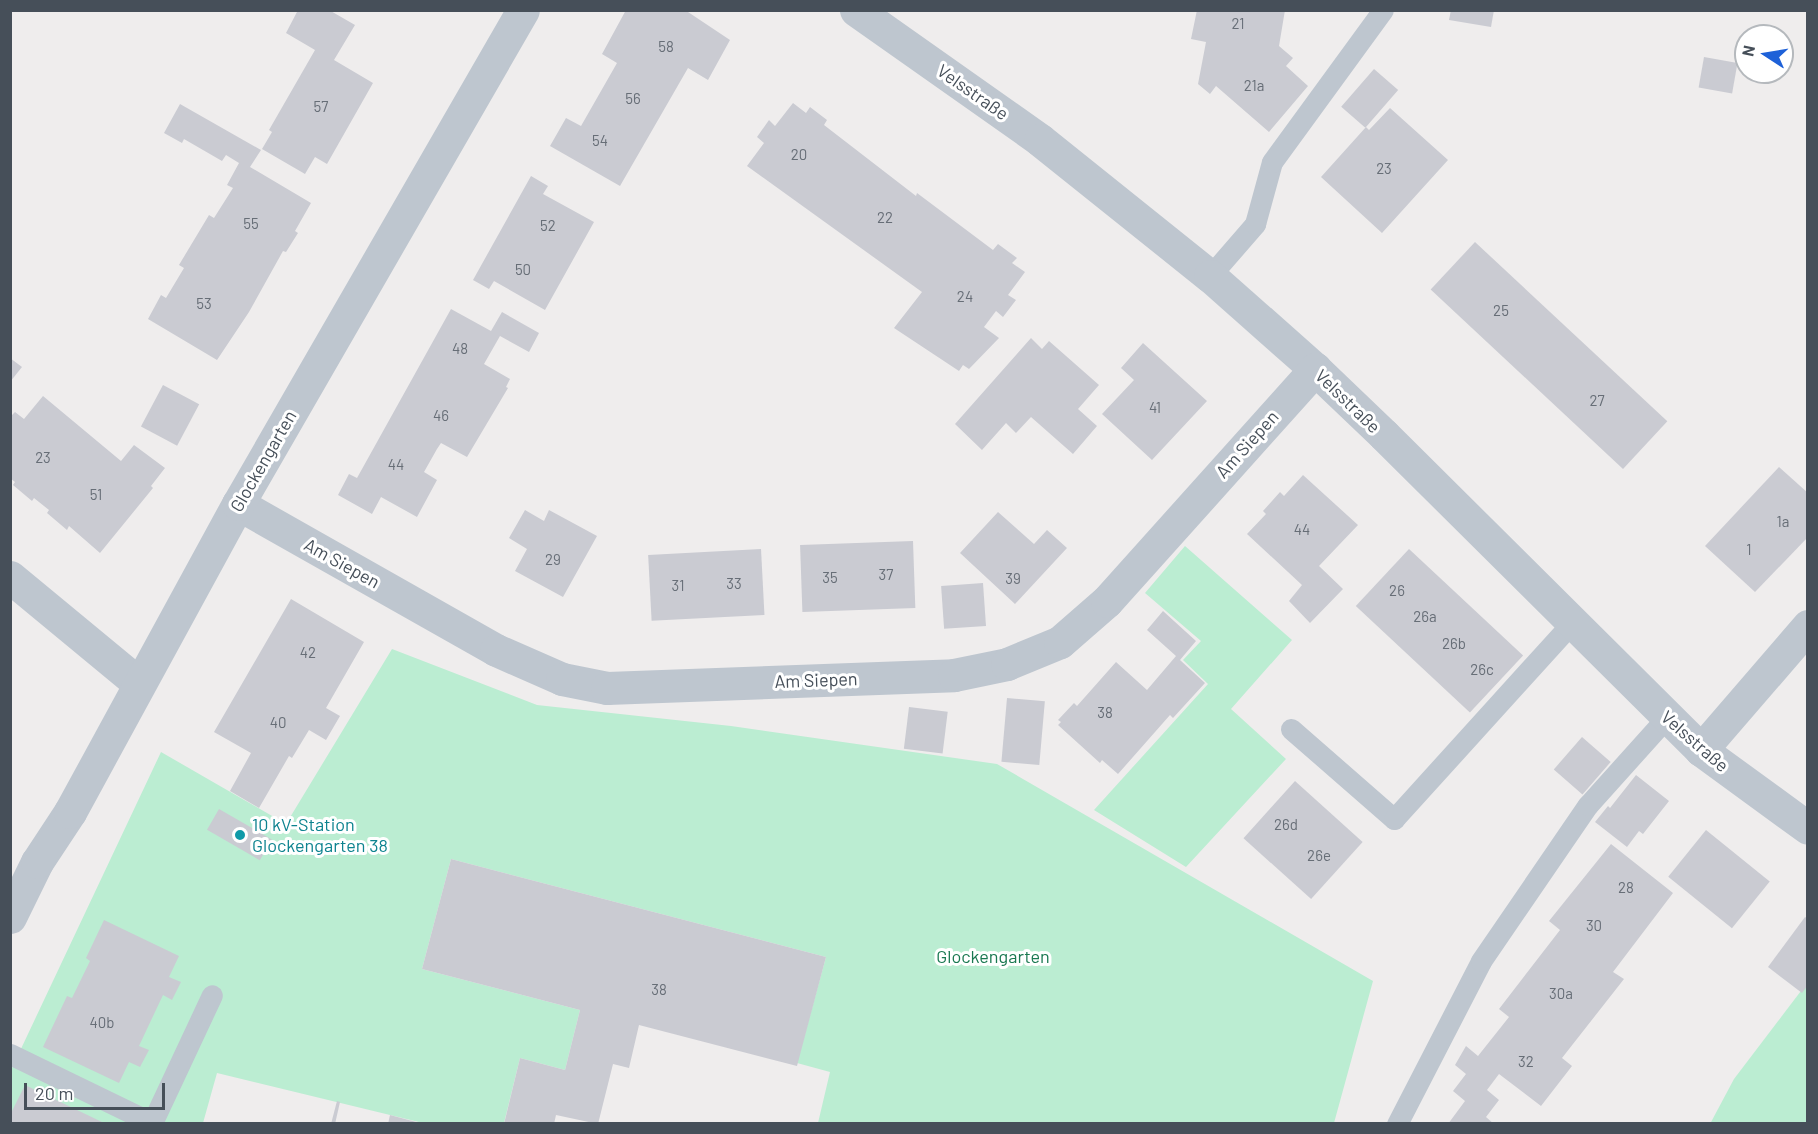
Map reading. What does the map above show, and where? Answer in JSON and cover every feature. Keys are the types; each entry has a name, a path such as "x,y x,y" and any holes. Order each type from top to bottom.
{"street":[{"name":"Glockengarten","path":"10,917 37,862 70,812 138,683 238,504 523,10"},
{"name":"Velsstraße","path":"856,10 1040,140 1210,276 1316,369 1701,750 1808,828"},
{"name":"Am Siepen","path":"238,504 496,650 562,679 607,688 954,675 1007,664 1060,642 1107,601 1316,369"},
{"path":"10,577 138,683"},
{"path":"1701,750 1808,626"}],"lane":[{"path":"1210,276 1254,224 1272,162 1383,10"},
{"path":"1291,729 1394,819 1572,623"},
{"path":"1397,1124 1480,961 1588,805 1667,717"},
{"path":"10,1054 152,1124 212,995"}],"green space":[{"path":"1185,546 1292,640 1231,709 1286,759 1186,867 1094,810 1208,684 1183,660 1201,641 1145,593"},
{"name":"Glockengarten","path":"392,649 537,705 731,726 997,764 1373,981 1334,1123 818,1123 830,1072 797,1063 826,957 451,859 422,969 580,1010 565,1070 520,1058 504,1123 423,1123 217,1073 203,1123 11,1124 11,1070 161,752 286,824"},
{"path":"1807,983 1807,1123 1710,1124 1734,1079"}],"building":[{"path":"298,10 329,10 355,25 334,60 373,83 327,164 315,157 305,174 262,149 272,132 269,130 315,50 286,33"},
{"path":"626,10 685,10 730,40 708,80 688,68 620,186 550,146 566,118 581,126 617,63 602,54"},
{"path":"1197,10 1285,10 1279,46 1293,58 1286,66 1308,86 1269,132 1216,86 1210,94 1198,84 1206,42 1191,39"},
{"path":"1451,10 1494,10 1491,27 1449,20"},
{"path":"1704,57 1734,62 1732,93 1699,88"},
{"path":"1374,69 1398,90 1365,128 1341,107"},
{"path":"793,103 806,113 810,107 827,120 824,125 916,196 917,193 993,250 998,244 1017,258 1012,263 1025,272 1008,295 1016,300 1003,317 996,311 984,327 999,338 969,369 963,365 959,371 894,328 922,292 747,166 764,143 757,137 769,120 775,126"},
{"path":"180,104 261,150 250,167 311,203 295,231 298,233 286,252 283,251 249,312 217,360 148,319 161,295 166,298 184,268 179,265 209,215 214,218 233,188 227,185 239,163 226,155 222,161 184,139 182,143 164,133"},
{"path":"1390,108 1448,160 1382,233 1321,177 1366,127 1369,130"},
{"path":"531,176 548,186 543,194 594,222 545,310 494,281 489,289 473,280"},
{"path":"1475,242 1667,421 1623,469 1431,290"},
{"path":"451,309 491,331 502,312 539,333 529,352 500,336 484,364 510,379 506,387 508,388 467,457 441,443 424,472 437,480 417,517 381,497 372,514 338,495 349,474 357,478"},
{"path":"1031,338 1042,349 1049,341 1099,385 1078,409 1097,426 1073,454 1031,417 1016,433 1006,423 982,450 955,424"},
{"path":"1143,343 1207,401 1152,460 1102,414 1134,380 1121,368"},
{"path":"10,358 22,367 10,382"},
{"path":"163,385 199,404 177,446 141,426"},
{"path":"43,396 121,461 134,445 165,468 151,486 153,488 100,553 69,526 67,530 47,513 49,510 34,498 32,501 13,485 15,482 10,478 10,417 15,412 24,419"},
{"path":"1779,467 1808,493 1808,537 1755,592 1705,546"},
{"path":"1303,475 1358,525 1319,566 1343,589 1310,623 1289,601 1302,585 1247,534 1266,514 1263,511 1280,492 1284,496"},
{"path":"525,510 544,521 549,510 597,536 563,597 515,571 527,549 509,538"},
{"path":"998,512 1034,544 1047,530 1067,548 1015,604 960,553"},
{"path":"913,541 915,608 802,612 800,545"},
{"path":"761,549 764,615 652,621 648,555"},
{"path":"1409,549 1523,655 1470,712 1356,606"},
{"path":"983,583 986,626 944,629 941,586"},
{"path":"291,599 364,642 326,708 340,716 326,740 309,730 292,758 289,756 259,808 230,791 251,753 214,732"},
{"path":"1163,611 1196,641 1180,660 1205,683 1173,718 1170,715 1118,774 1102,760 1100,763 1058,725 1061,722 1058,720 1074,703 1077,706 1116,662 1147,690 1176,656 1147,630"},
{"path":"1007,698 1045,701 1039,765 1001,762"},
{"path":"909,707 948,712 943,753 904,749"},
{"path":"1582,737 1611,762 1582,794 1554,769"},
{"path":"1636,775 1669,801 1643,834 1639,831 1627,847 1595,822 1608,806 1610,808"},
{"path":"1295,781 1363,842 1311,899 1243,838"},
{"name":"10 kV-Station Glockengarten 38","path":"219,809 272,840 260,860 207,830"},
{"path":"1706,830 1770,882 1732,928 1668,877"},
{"path":"1611,844 1673,893 1613,972 1624,979 1562,1058 1572,1066 1541,1106 1499,1074 1487,1090 1499,1100 1486,1117 1494,1124 1448,1124 1465,1101 1453,1091 1466,1074 1455,1065 1466,1046 1478,1056 1509,1017 1499,1009 1560,930 1549,921"},
{"path":"451,859 826,957 797,1066 639,1025 629,1068 613,1064 598,1124 556,1115 554,1124 504,1124 520,1058 565,1070 580,1010 422,969"},
{"path":"1805,917 1808,919 1808,985 1802,993 1768,967"},
{"path":"104,920 179,956 169,977 181,982 172,1000 163,995 139,1046 149,1050 140,1067 129,1062 119,1083 43,1047 67,996 72,998 90,961 86,958"},
{"path":"25,1085 102,1122 101,1124 10,1124 10,1115"},
{"path":"337,1101 340,1102 335,1124 331,1124"},
{"path":"390,1115 420,1123 420,1124 388,1124"}],"place":[{"name":"10 kV-Station Glockengarten 38","path":"240,835"}]}
